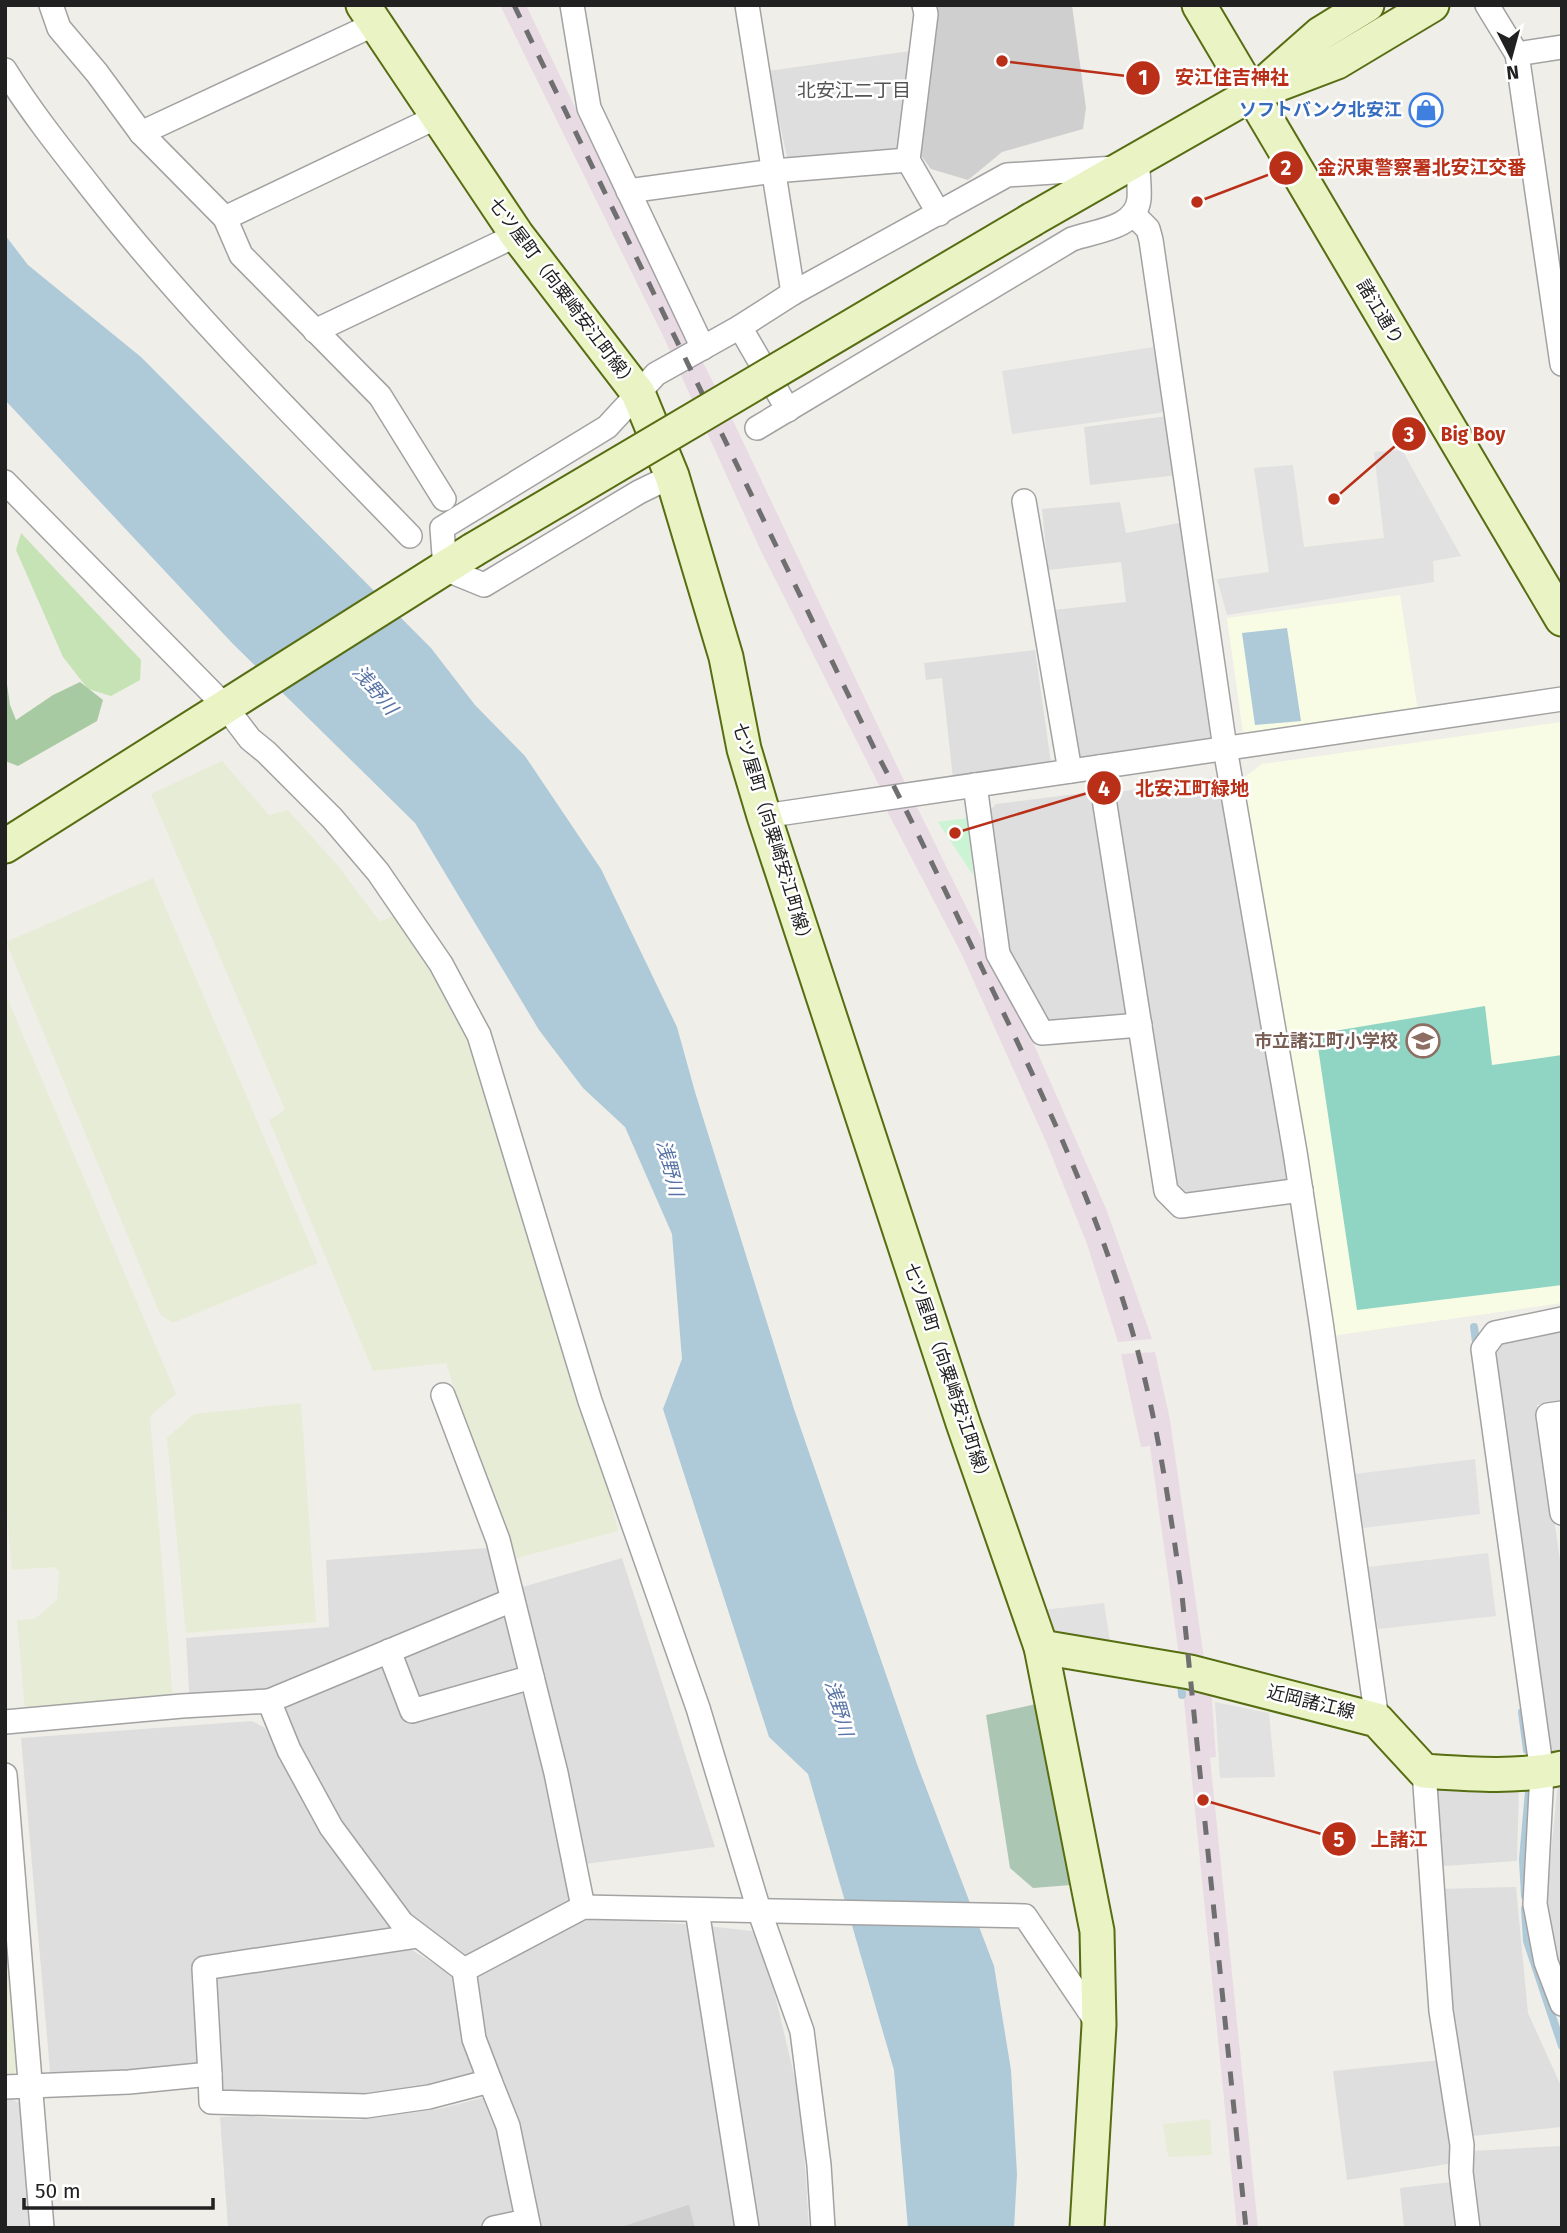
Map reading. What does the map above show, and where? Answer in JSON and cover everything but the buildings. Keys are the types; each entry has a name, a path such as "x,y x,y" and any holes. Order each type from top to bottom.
{"street":[{"path":"51,5 59,28 97,72 141,133 225,218 241,255 380,396 444,499"},
{"path":"572,5 589,108 703,348"},
{"path":"747,5 793,293"},
{"path":"924,5 926,14 908,160 940,214"},
{"name":"諸江通り","path":"1199,5 1562,619"},
{"path":"1250,95 1320,34 1367,5"},
{"path":"5,846 473,550 1033,219 1250,95 1337,62 1432,5"},
{"path":"1487,5 1517,54 1562,364"},
{"path":"141,133 369,14"},
{"name":"七ツ屋町（向粟崎安江町線）","path":"369,14 517,235 638,393 672,476 726,657 744,749 764,816 959,1410 1041,1647 1097,1931 1099,2025 1087,2228"},
{"path":"1517,54 1562,47"},
{"path":"5,70 30,111 136,245 410,536"},
{"path":"225,218 438,117"},
{"path":"628,191 774,171 908,160"},
{"path":"439,573 442,528 607,427 656,374 740,327 793,293 1007,175 1130,164"},
{"path":"757,428 1072,239 1120,224 1133,214 1139,201 1130,164"},
{"path":"1133,214 1148,229 1152,240 1225,748 1323,1331 1377,1720"},
{"path":"315,331 517,235"},
{"path":"740,327 788,410"},
{"path":"439,573 484,585 639,492 672,476"},
{"path":"5,482 231,702 250,739 332,818 378,872 441,964 479,1035 590,1401 698,1708 759,1910 802,2031 819,2165 823,2228"},
{"path":"1024,501 1070,771"},
{"path":"764,816 1562,699"},
{"path":"1099,767 1166,1191 1181,1206 1301,1191"},
{"path":"975,785 998,954 1042,1034 1140,1025"},
{"path":"1562,1319 1495,1333 1483,1349 1552,1771 1535,1903 1546,1962 1562,2004"},
{"path":"443,1395 498,1540 556,1773 583,1907"},
{"path":"1562,1413 1548,1415 1562,1513"},
{"path":"5,1722 269,1701 512,1600"},
{"name":"近岡諸江線","path":"1041,1647 1190,1672 1377,1720 1424,1770"},
{"path":"388,1651 412,1711 532,1677"},
{"path":"269,1701 289,1750 331,1826 402,1923 464,1970 474,2039 508,2126 528,2224 494,2228"},
{"path":"1468,2228 1461,2172 1462,2145 1441,2011 1424,1770 1501,1774 1552,1771"},
{"path":"5,1775 43,2228"},
{"path":"464,1970 583,1907 1026,1916 1099,2025"},
{"path":"696,1910 747,2228"},
{"path":"418,1936 204,1968 211,2102 366,2106 429,2097 490,2081"},
{"path":"5,2087 129,2082 210,2074"}],"shaded area":[{"path":"500,5 526,5 621,203 735,425 906,785 1032,1040 1107,1211 1152,1339 1118,1342 1087,1244 1047,1144 961,953 886,809 884,795 760,549 665,340"},
{"path":"929,5 1072,5 1086,108 1083,129 1002,152 968,180 931,169 917,150"},
{"path":"910,51 898,156 791,175 768,71"},
{"path":"1153,347 1165,412 1012,434 1002,371"},
{"path":"1168,416 1178,475 1090,485 1084,427"},
{"path":"1402,450 1461,556 1433,561 1434,582 1227,615 1217,579 1269,572 1254,468 1293,465 1304,547 1384,538 1374,452"},
{"path":"1120,502 1126,533 1184,522 1217,756 1077,760 1054,610 1126,602 1121,562 1048,570 1042,509"},
{"path":"1400,595 1420,725 1244,740 1227,618"},
{"path":"1035,650 1053,777 954,788 942,678 926,680 924,663"},
{"name":"市立諸江町小学校","path":"1562,722 1562,1303 1331,1336 1241,780 1262,764"},
{"path":"222,761 269,815 288,810 338,866 380,922 399,913 468,1027 618,1531 510,1560 446,1363 373,1371 269,1120 285,1110 151,794"},
{"path":"1219,776 1292,1180 1186,1198 1175,1188 1111,800 1119,792"},
{"path":"1092,792 1131,1007 1125,1014 1050,1023 1041,1014 1007,955 989,811 996,804"},
{"path":"153,878 318,1263 173,1323 160,1314 6,942"},
{"path":"5,993 176,1394 150,1416 173,1700 25,1709 17,1620 35,1619 57,1600 59,1571 53,1567 12,1570 5,1494"},
{"path":"1562,1327 1562,1401 1537,1405 1562,1573 1562,1761 1547,1762 1490,1357 1501,1337"},
{"path":"1155,1352 1170,1420 1204,1659 1179,1655 1150,1446 1141,1447 1121,1354"},
{"path":"301,1403 316,1622 186,1633 167,1438 194,1414"},
{"path":"1475,1459 1480,1514 1363,1528 1355,1474"},
{"path":"488,1548 574,1900 472,1956 454,1958 412,1933 259,1707 190,1707 186,1638 329,1627 326,1560"},
{"path":"1488,1553 1496,1616 1378,1629 1368,1567"},
{"path":"622,1558 715,1847 585,1864 519,1588"},
{"path":"1104,1603 1110,1641 1065,1640 1053,1630 1043,1610"},
{"path":"1182,1681 1211,1688 1216,1757 1210,1758 1258,2228 1237,2228"},
{"path":"1215,1702 1269,1713 1275,1777 1220,1778"},
{"path":"1036,1704 1071,1885 1033,1888 1010,1868 986,1715"},
{"path":"252,1721 265,1728 314,1823 394,1920 399,1942 457,1978 478,2084 428,2102 218,2102 216,2070 51,2083 21,1738"},
{"path":"1562,1780 1562,1984 1546,1905 1558,1781"},
{"path":"1433,1783 1519,1786 1517,1861 1443,1866"},
{"path":"1516,1887 1528,2013 1562,2088 1562,2127 1472,2136 1443,1990 1437,1889"},
{"path":"5,1905 19,2066 9,2081 5,2081"},
{"path":"574,1917 686,1924 742,2228 545,2228 533,2222 481,2037 472,1974"},
{"path":"708,1926 760,1932 801,2104 809,2228 755,2228"},
{"path":"1441,2060 1454,2163 1347,2180 1333,2071"},
{"path":"5,2095 22,2105 31,2228 5,2228"},
{"path":"486,2097 499,2119 519,2228 228,2228 220,2117 358,2120 439,2109"},
{"path":"1210,2119 1212,2155 1168,2157 1163,2124"},
{"path":"1562,2146 1562,2228 1479,2228 1472,2151"},
{"path":"1451,2182 1457,2228 1404,2228 1400,2188"},
{"path":"688,2205 695,2228 618,2228"}],"green space":[{"path":"21,533 141,660 140,680 111,696 88,689 63,657 16,550"},
{"path":"5,670 10,705 16,720 53,695 80,682 103,700 97,721 18,766 5,761"},
{"path":"968,818 973,875 938,822"},
{"path":"1485,1006 1492,1065 1562,1055 1562,1285 1357,1310 1316,1034"}],"water":[{"name":"浅野川","path":"5,235 28,265 141,357 431,648 475,705 525,756 601,869 677,1027 794,1409 917,1764 994,1966 1011,2070 1017,2174 1014,2228 908,2228 894,2070 808,1774 769,1737 663,1409 682,1359 672,1234 625,1127 583,1088 539,1030 415,823 233,644 5,400"},
{"path":"1287,628 1301,721 1255,725 1242,633"}],"waterway":[{"path":"1474,1327 1477,1349"},
{"path":"1181,1680 1182,1695"},
{"path":"1522,1712 1527,1750"},
{"path":"1525,1896 1523,1859 1530,1780"},
{"path":"1525,1909 1527,1941 1562,2046"}],"railway":[{"path":"514,5 922,842 1054,1121 1090,1207 1121,1295 1143,1372 1157,1435 1182,1595 1246,2228"}],"place":[{"name":"安江住吉神社","path":"1002,61"},
{"name":"ソフトバンク北安江","path":"1426,110"},
{"name":"金沢東警察署北安江交番","path":"1197,202"},
{"name":"Big Boy","path":"1334,499"},
{"name":"北安江町緑地","path":"955,833"},
{"name":"市立諸江町小学校","path":"1423,1041"},
{"name":"上諸江","path":"1203,1800"}],"district":[{"name":"北安江二丁目","path":"854,90"}]}
